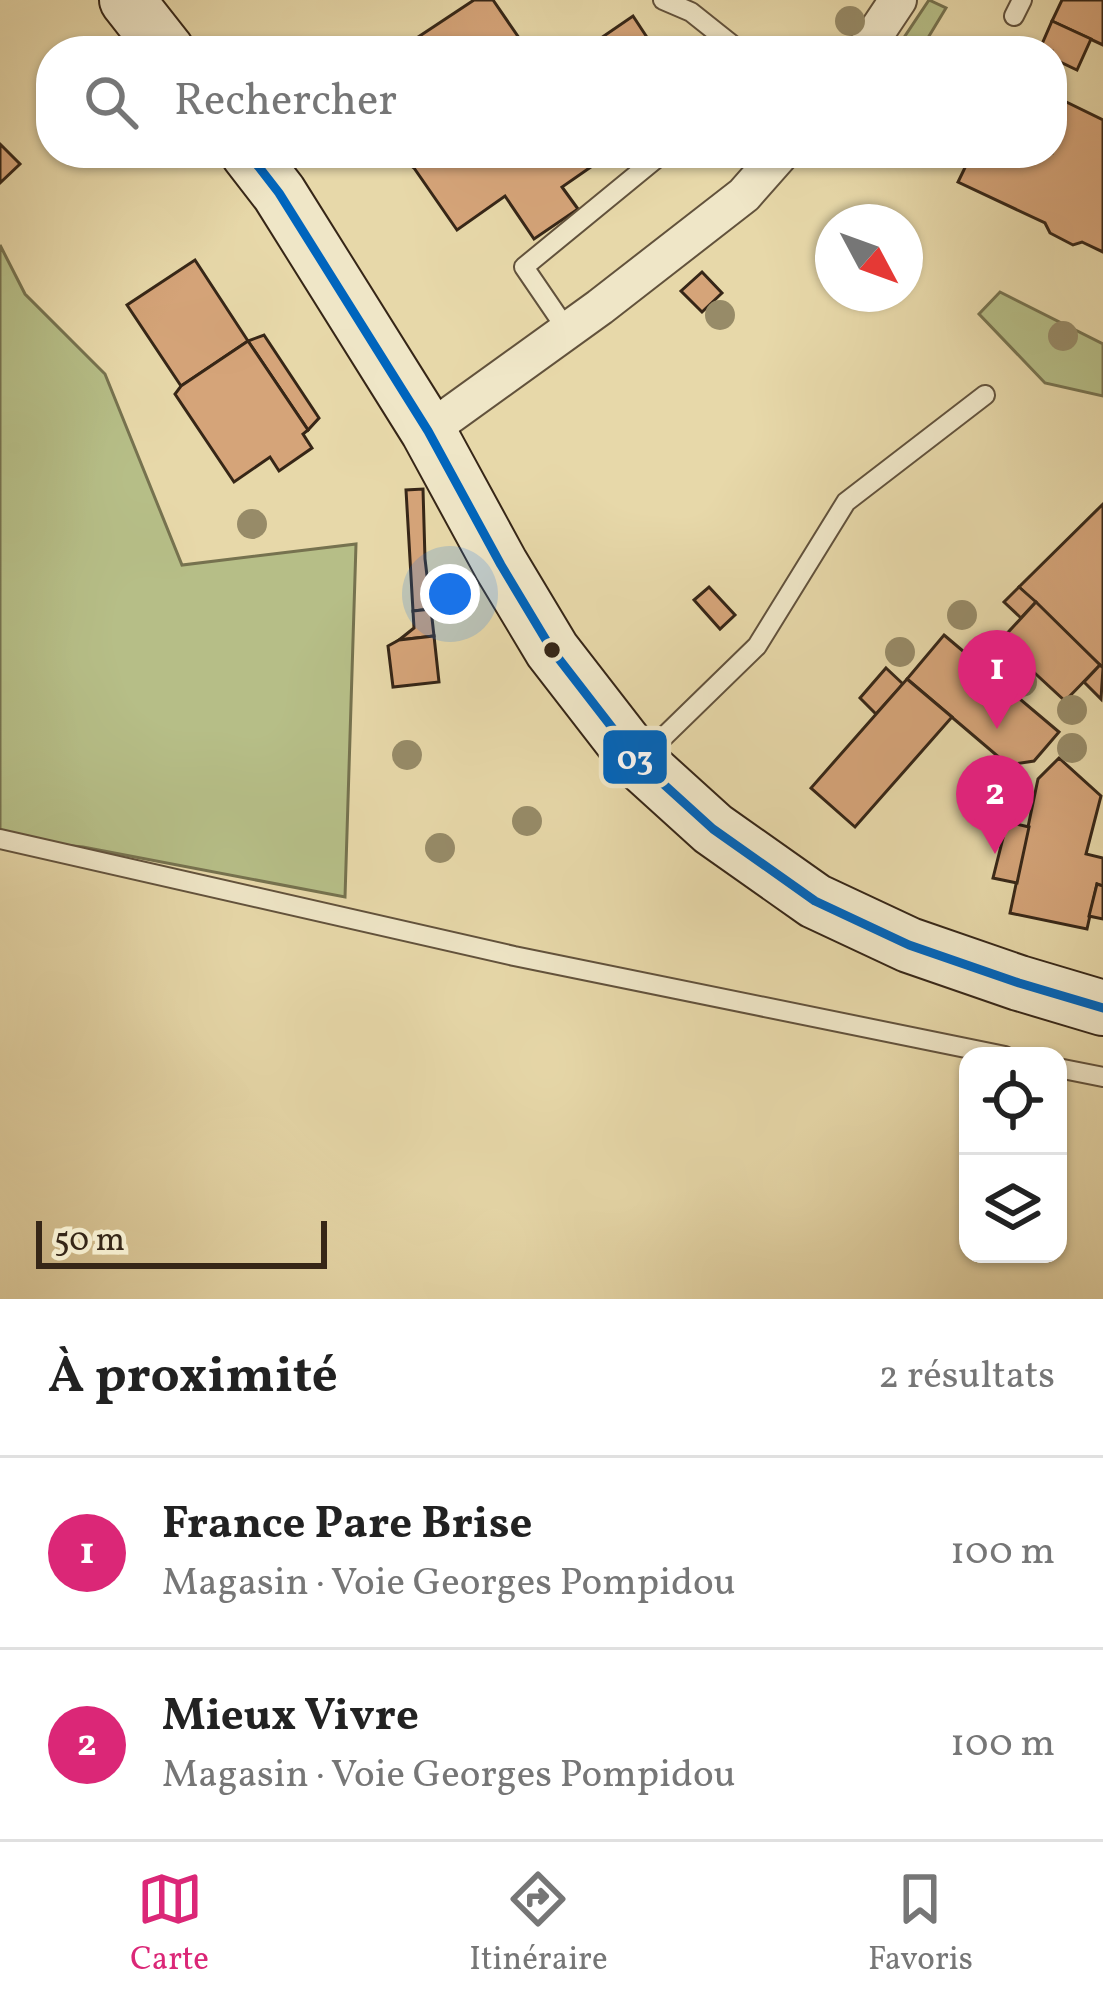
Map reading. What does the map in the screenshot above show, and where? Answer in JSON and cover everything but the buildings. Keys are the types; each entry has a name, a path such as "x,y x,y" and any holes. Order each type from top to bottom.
{"main road":[{"path":"127,0 155,36"},
{"path":"260,168 428,431 552,650 638,761 713,829 815,901 909,945 1095,997"}],"street":[{"path":"874,36 898,0"},
{"path":"428,431 743,195 767,168"}],"lane":[{"path":"663,0 691,12 721,36"},
{"path":"567,330 524,266 645,168"},
{"path":"638,761 757,646 846,502 985,395"},
{"path":"0,839 514,956 961,1047"},
{"path":"1067,1069 1103,1077"}],"green space":[{"path":"929,0 946,8 929,36 905,36"},
{"path":"0,245 25,294 105,374 182,565 356,544 345,897 0,835"},
{"path":"1000,292 1103,344 1103,396 1045,383 979,314"}],"transit line":[{"name":"03","path":"260,168 428,431 552,650 638,761 713,829 815,901 909,945 1103,1008"}],"place":[{"name":"France Pare Brise","path":"997,729"},
{"name":"Mieux Vivre","path":"995,854"}]}
